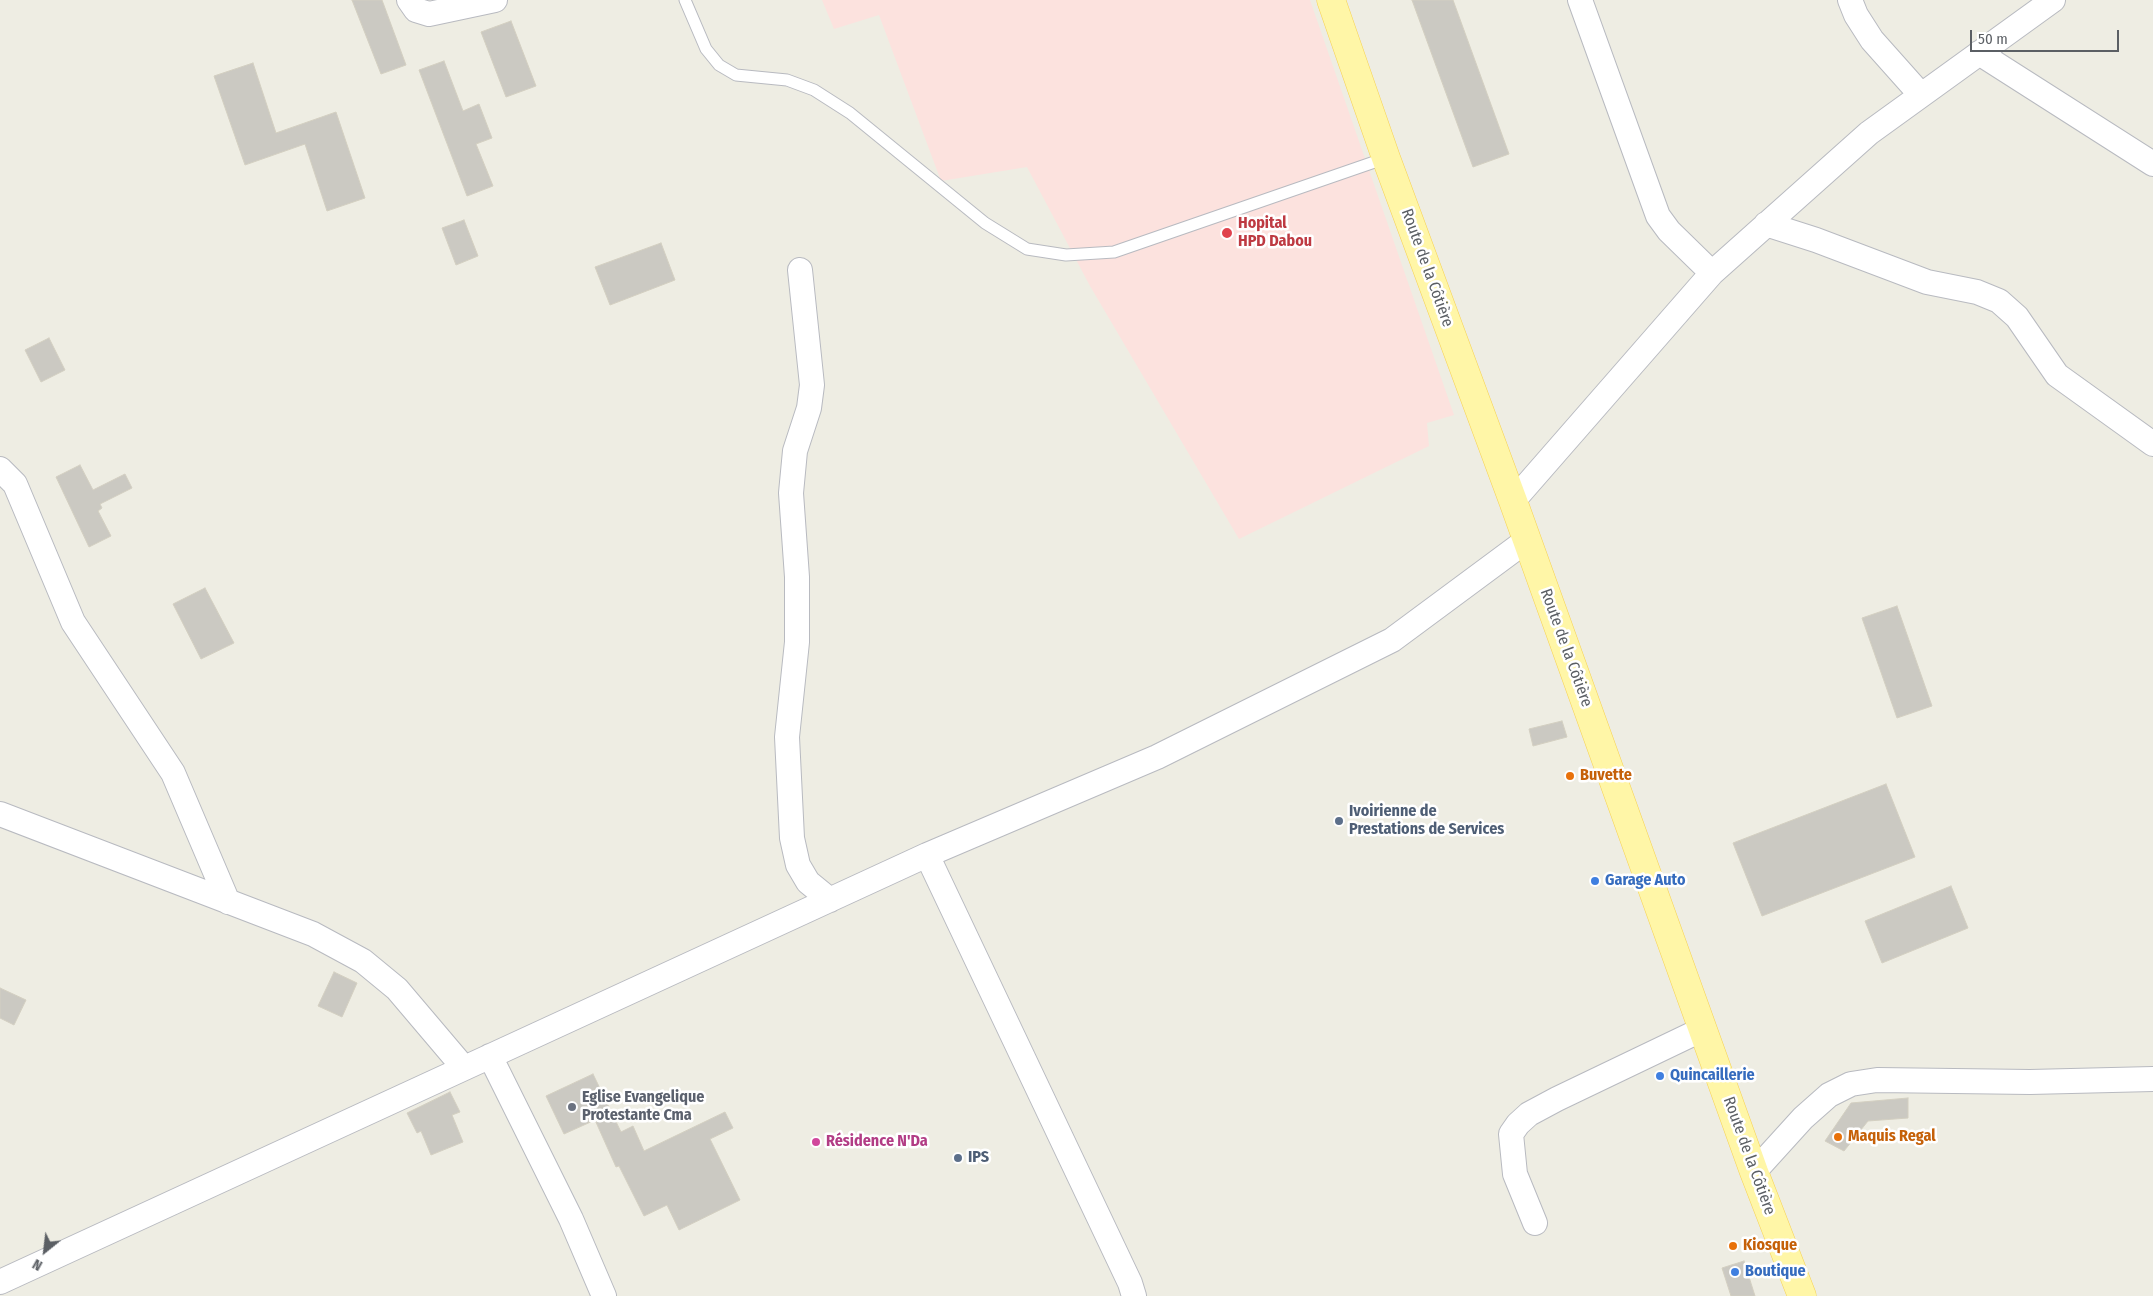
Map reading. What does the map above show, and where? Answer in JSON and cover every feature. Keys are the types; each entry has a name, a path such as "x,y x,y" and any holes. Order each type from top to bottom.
{"main road":[{"name":"Route de la Côtière","path":"1331,0 1386,158 1513,501 1754,1172 1802,1296"}],"street":[{"path":"409,0 416,10 429,14 495,0"},
{"path":"1580,0 1658,216 1669,231 1712,273"},
{"path":"1850,0 1856,15 1872,40 1921,95"},
{"path":"1513,501 1712,273 1869,133 2053,0"},
{"path":"1979,53 2153,164"},
{"path":"1766,224 1816,240 1927,282 1977,292 1999,301 2017,317 2057,376 2153,444"},
{"path":"800,270 812,385 809,408 795,452 790,493 797,577 797,624 788,747 792,838 798,865 808,882 830,900"},
{"path":"0,469 15,484 72,622 173,773 228,902"},
{"path":"0,1282 927,855 1157,757 1392,640 1527,540"},
{"path":"0,814 313,934 363,961 397,989 464,1068"},
{"path":"927,855 1126,1274 1134,1296"},
{"path":"1535,1224 1514,1174 1511,1134 1518,1124 1530,1114 1557,1099 1703,1028"},
{"path":"490,1056 571,1219 604,1296"},
{"path":"1754,1172 1803,1118 1829,1095 1851,1084 1877,1080 2030,1082 2153,1079"}],"lane":[{"path":"685,0 706,48 718,65 736,74 787,80 814,90 850,114 985,223 1027,249 1066,255 1114,252 1386,158"}],"shaded area":[{"name":"Hopital HPD Dabou","path":"822,0 1310,0 1454,415 1427,423 1429,446 1239,539 1090,286 1027,167 941,181 879,15 834,29"}],"building":[{"path":"352,0 382,0 406,65 381,74"},
{"path":"1412,0 1453,0 1509,154 1473,167"},
{"path":"511,21 536,86 506,97 481,32"},
{"path":"444,61 463,111 479,104 492,138 476,144 493,186 467,196 419,70"},
{"path":"253,63 276,133 336,112 365,198 327,211 305,144 245,165 214,76"},
{"path":"464,220 478,256 456,265 442,228"},
{"path":"661,243 675,280 610,305 595,267"},
{"path":"49,338 65,370 41,382 25,350"},
{"path":"80,465 93,490 125,474 132,488 100,504 102,508 98,511 111,536 89,547 56,477"},
{"path":"205,588 234,643 201,659 173,604"},
{"path":"1897,606 1932,706 1897,718 1862,618"},
{"path":"1562,721 1567,737 1533,746 1529,729"},
{"path":"1886,784 1915,857 1762,916 1733,843"},
{"path":"1951,886 1968,928 1882,963 1865,921"},
{"path":"334,972 357,983 342,1017 318,1006"},
{"path":"0,988 26,1000 14,1025 0,1018"},
{"path":"593,1074 621,1132 633,1126 644,1151 725,1112 733,1128 710,1139 740,1200 679,1230 667,1205 644,1216 619,1166 616,1167 595,1120 564,1134 546,1096"},
{"path":"450,1092 460,1112 452,1115 463,1142 431,1155 421,1131 417,1133 407,1113"},
{"path":"1908,1098 1908,1118 1868,1121 1844,1151 1825,1141 1851,1103"},
{"path":"1744,1261 1755,1296 1731,1296 1722,1268"}],"place":[{"name":"Hopital HPD Dabou","path":"1227,233"},
{"name":"Buvette","path":"1570,776"},
{"name":"Ivoirienne de Prestations de Services","path":"1339,821"},
{"name":"Garage Auto","path":"1595,881"},
{"name":"Quincaillerie","path":"1660,1076"},
{"name":"Eglise Evangelique Protestante Cma","path":"572,1107"},
{"name":"Maquis Regal","path":"1838,1137"},
{"name":"Résidence N'Da","path":"816,1142"},
{"name":"IPS","path":"958,1158"},
{"name":"Kiosque","path":"1733,1246"},
{"name":"Boutique","path":"1735,1272"}]}
